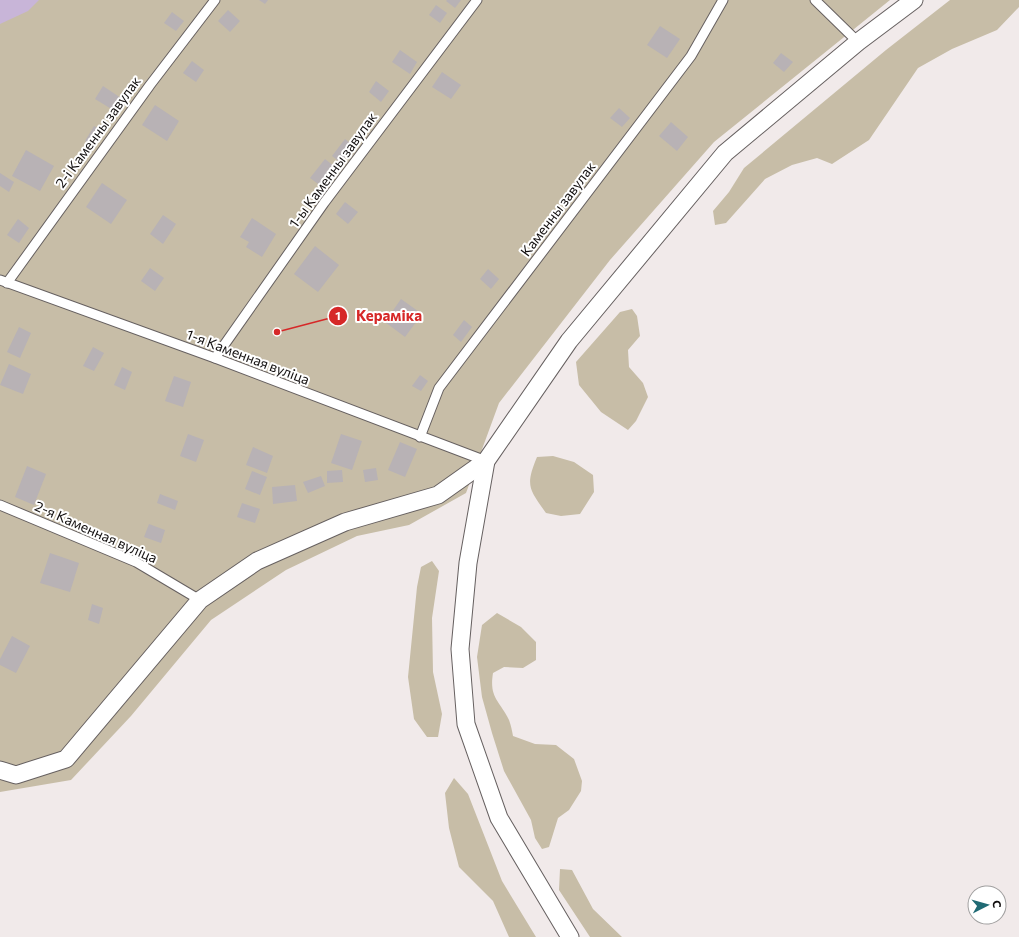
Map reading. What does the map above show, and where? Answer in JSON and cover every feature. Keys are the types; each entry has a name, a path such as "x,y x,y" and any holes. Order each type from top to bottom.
{"street":[{"path":"0,770 16,775 66,759 200,600 257,561 345,522 438,495 486,461 569,341 725,153 858,42 914,0"},
{"path":"486,461 468,563 460,649 466,724 499,818 570,937"}],"lane":[{"name":"2-і Каменны завулак","path":"3,281 215,0"},
{"name":"1-ы Каменны завулак","path":"215,358 324,204 477,0"},
{"name":"Каменны завулак","path":"420,437 439,388 691,56 723,0"},
{"path":"815,0 858,42"},
{"name":"1-я Каменная вуліца","path":"3,281 215,358 486,461"},
{"name":"2-я Каменная вуліца","path":"0,505 136,562 200,600"}],"shaded area":[{"path":"0,0 890,0 714,142 610,260 499,403 466,493 409,525 357,536 286,570 211,620 131,716 71,780 0,792"},
{"path":"0,0 39,0 28,11 0,24"},
{"path":"950,0 1019,0 1019,7 997,30 952,49 918,68 869,140 832,164 817,158 792,165 765,179 726,223 715,225 713,211 729,192 744,168 886,50"},
{"path":"632,309 637,316 640,336 628,350 629,367 643,383 648,397 636,421 628,430 601,412 579,385 576,362 620,312"},
{"path":"553,456 574,462 593,475 594,492 580,514 561,516 546,513 533,492 530,481 537,457"},
{"path":"432,561 439,571 432,618 433,672 442,714 438,737 427,737 414,719 408,677 417,587 421,567"},
{"path":"497,613 521,627 536,642 536,660 523,668 504,667 493,673 492,688 509,720 513,736 535,744 556,745 574,759 582,781 581,791 569,810 558,818 549,847 542,849 535,838 531,820 504,771 482,697 477,657 482,625"},
{"path":"454,778 468,794 502,881 536,937 509,937 493,901 459,867 449,828 445,793"},
{"path":"560,869 572,870 593,909 622,937 590,937 559,890"}],"building":[{"path":"259,0 268,0 265,4"},
{"path":"461,0 455,8 446,1"},
{"path":"436,5 447,13 440,23 429,15"},
{"path":"228,10 240,21 230,32 218,21"},
{"path":"172,12 184,21 176,31 164,23"},
{"path":"660,26 680,39 667,58 647,45"},
{"path":"400,50 417,62 410,74 392,62"},
{"path":"781,53 793,62 784,72 773,63"},
{"path":"192,61 204,70 196,82 183,73"},
{"path":"442,72 461,85 451,99 432,87"},
{"path":"376,81 389,91 381,102 369,92"},
{"path":"103,86 121,98 113,110 95,99"},
{"path":"155,105 179,121 167,141 142,125"},
{"path":"619,108 630,118 622,127 610,118"},
{"path":"671,122 688,137 677,151 659,136"},
{"path":"94,126 102,130 93,146 85,141"},
{"path":"345,139 354,146 341,163 332,156"},
{"path":"26,150 54,166 40,191 12,176"},
{"path":"325,159 339,170 325,189 310,178"},
{"path":"0,173 14,182 9,192 0,186"},
{"path":"102,183 127,200 111,224 86,207"},
{"path":"345,202 358,212 348,224 336,214"},
{"path":"163,215 176,224 163,244 150,234"},
{"path":"252,218 276,234 262,257 246,247 249,242 240,237"},
{"path":"18,219 29,228 19,243 7,235"},
{"path":"315,246 339,265 318,292 294,274"},
{"path":"150,268 164,278 155,291 141,281"},
{"path":"488,269 499,279 491,289 480,279"},
{"path":"401,299 422,314 405,337 385,322"},
{"path":"464,320 472,327 461,342 453,335"},
{"path":"19,327 31,333 20,358 7,352"},
{"path":"93,347 104,353 94,371 83,366"},
{"path":"9,364 31,374 23,394 0,385"},
{"path":"122,367 132,372 125,390 114,385"},
{"path":"420,375 428,381 421,391 412,386"},
{"path":"174,376 191,382 183,407 165,401"},
{"path":"188,434 204,440 196,462 180,456"},
{"path":"341,434 362,441 352,470 331,463"},
{"path":"400,442 417,449 405,477 388,470"},
{"path":"253,447 273,456 267,473 246,465"},
{"path":"27,466 46,474 34,505 15,497"},
{"path":"376,468 378,480 365,482 363,470"},
{"path":"342,470 343,482 327,483 327,471"},
{"path":"252,471 267,477 260,495 245,489"},
{"path":"321,476 325,486 308,493 303,482"},
{"path":"295,485 297,501 273,504 272,487"},
{"path":"160,494 178,501 175,510 157,503"},
{"path":"242,503 260,509 255,523 237,517"},
{"path":"149,524 165,530 161,543 144,537"},
{"path":"50,553 79,563 70,592 40,583"},
{"path":"92,604 103,608 99,624 88,620"},
{"path":"12,636 30,646 16,673 0,665 0,659"}],"place":[{"name":"Кераміка","path":"277,332"}]}
